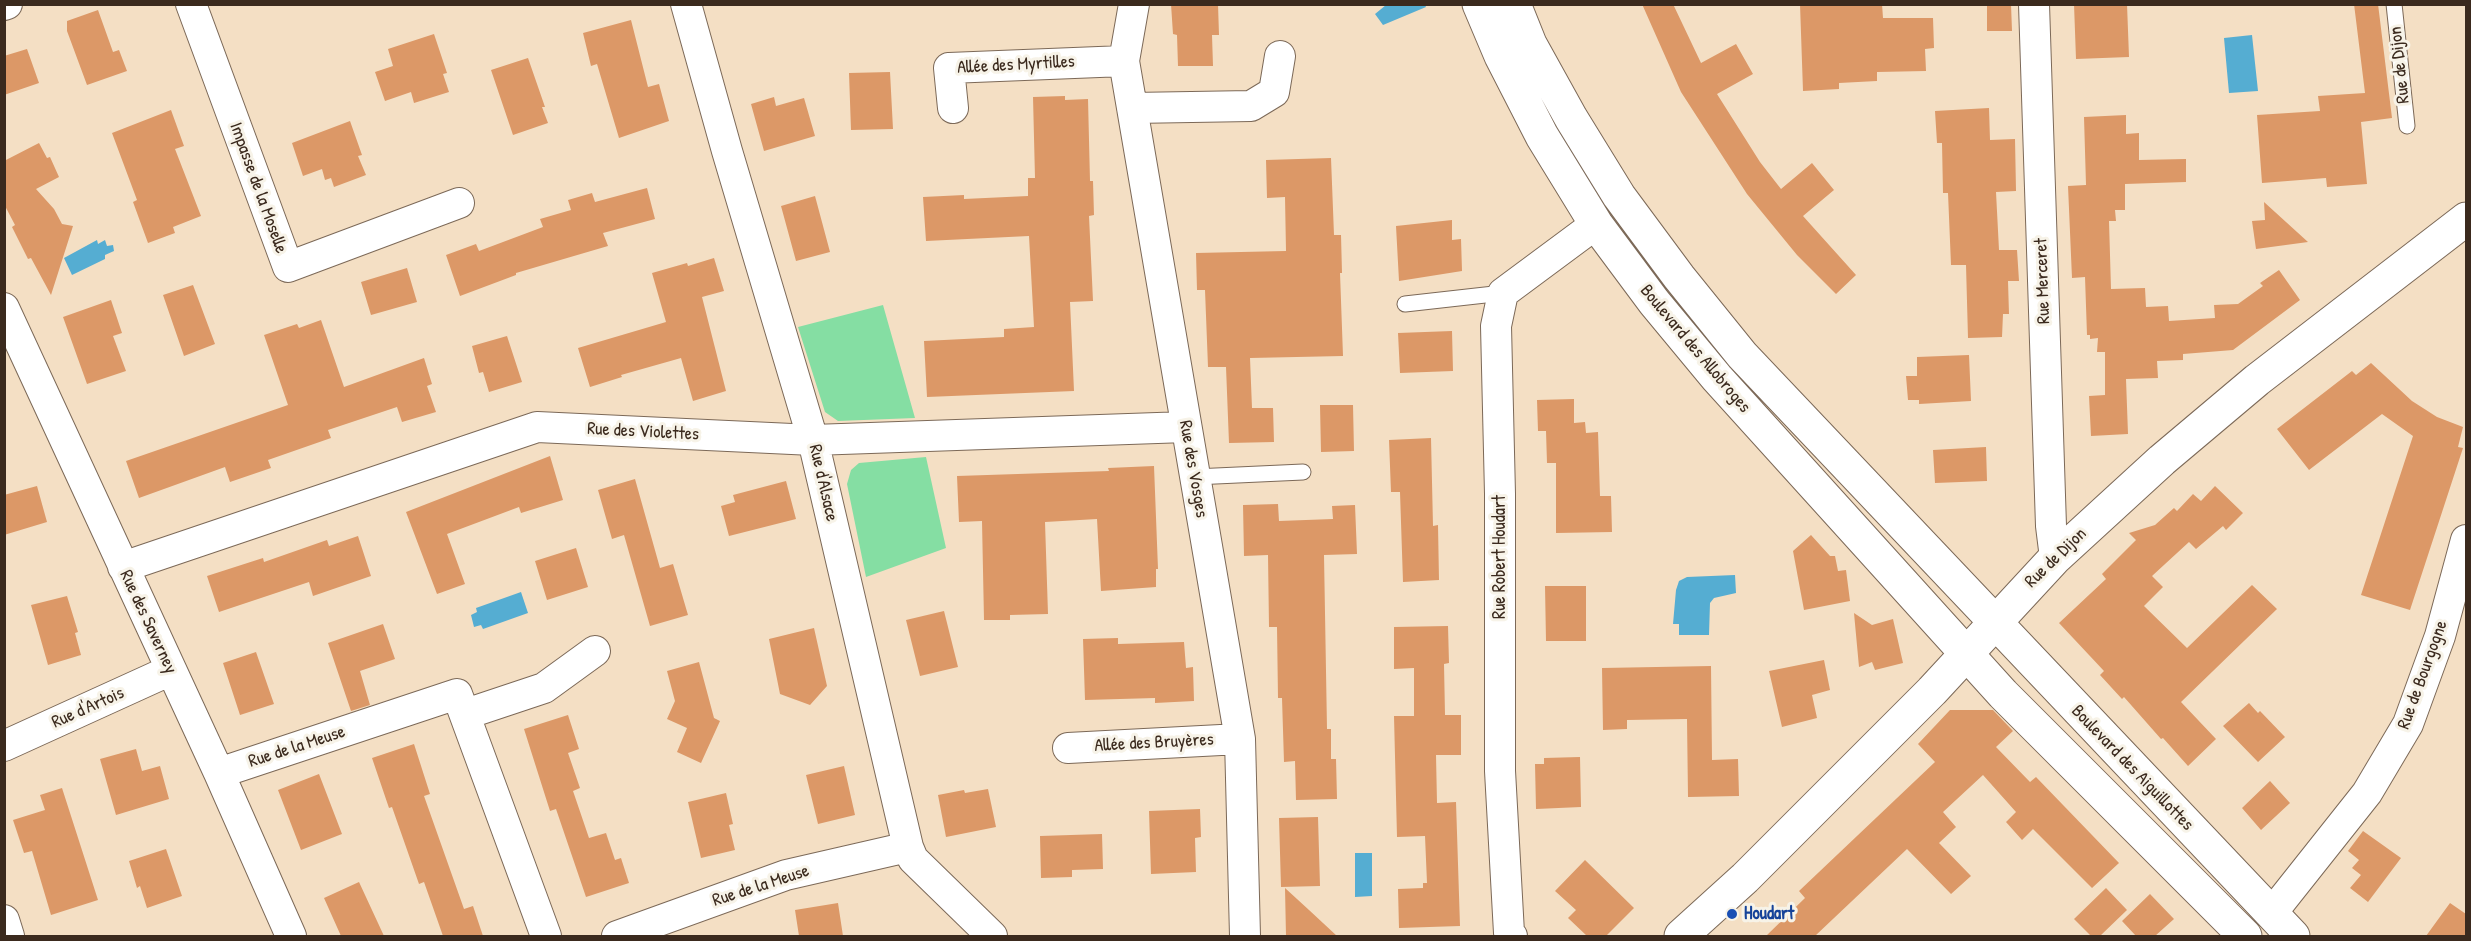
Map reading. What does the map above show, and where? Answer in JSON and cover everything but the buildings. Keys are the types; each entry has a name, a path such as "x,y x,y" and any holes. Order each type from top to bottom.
{"main road":[{"name":"Boulevard des Allobroges","path":"1479,4 1501,57 1542,136 1596,224 1654,302 1717,378 1937,619 1966,654"},
{"name":"Boulevard des Allobroges","path":"1514,4 1530,44 1571,118 1619,196 1679,277 1742,356 1994,622"},
{"name":"Rue de Dijon","path":"1681,936 1745,878 1966,654 2055,558 2162,460 2257,380 2466,219"},
{"name":"Boulevard des Aiguillottes","path":"1994,622 2293,936"},
{"name":"Boulevard des Aiguillottes","path":"1966,654 2086,780 2136,825 2245,936"}],"street":[{"name":"Impasse de la Moselle","path":"190,4 288,267 459,203"},
{"name":"Rue d'Alsace","path":"686,4 813,440 908,847 913,859 993,936"},
{"name":"Rue des Vosges","path":"1134,4 1124,61 1239,739 1245,936"},
{"name":"Rue Merceret","path":"2034,4 2050,514 2055,558"},
{"path":"1132,108 1251,106 1274,92 1280,56"},
{"name":"Allée des Myrtilles","path":"953,108 949,68 1124,61"},
{"path":"1503,292 1596,224"},
{"name":"Rue Robert Houdart","path":"1503,292 1496,326 1500,494 1500,771 1509,933 1512,936"},
{"name":"Rue des Saverney","path":"4,308 219,773 291,936"},
{"name":"Rue des Violettes","path":"123,567 537,427 813,440 1186,427"},
{"name":"Rue de Bourgogne","path":"2271,914 2367,793 2408,724 2440,636 2466,540"},
{"path":"466,714 543,688 595,651"},
{"name":"Rue d'Artois","path":"4,746 171,670"},
{"name":"Rue de la Meuse","path":"219,773 457,694 546,936"},
{"name":"Allée des Bruyères","path":"1068,748 1239,739"},
{"name":"Rue de la Meuse","path":"617,936 786,875 908,847"},
{"path":"4,920 9,936"}],"lane":[{"name":"Rue de Dijon","path":"2394,4 2407,126"},
{"path":"1406,304 1503,292"},
{"path":"1194,477 1303,472"}],"green space":[{"path":"883,305 915,418 838,421 825,412 798,327"},
{"path":"926,457 946,548 866,577 847,484 851,470 859,463"}],"water":[{"path":"1386,5 1425,5 1426,7 1383,25 1375,14"},
{"path":"2252,35 2258,91 2229,93 2224,38"},
{"path":"97,240 98,244 105,240 107,246 113,245 114,251 105,255 105,259 72,275 64,258"},
{"path":"1735,575 1736,593 1714,598 1710,603 1709,635 1679,635 1679,624 1673,624 1679,581 1687,577"},
{"path":"521,592 528,613 483,629 481,625 474,627 471,615 477,612 476,608"},
{"path":"1355,853 1372,853 1372,896 1355,897"}],"place":[{"name":"Houdart","path":"1732,914"}]}
